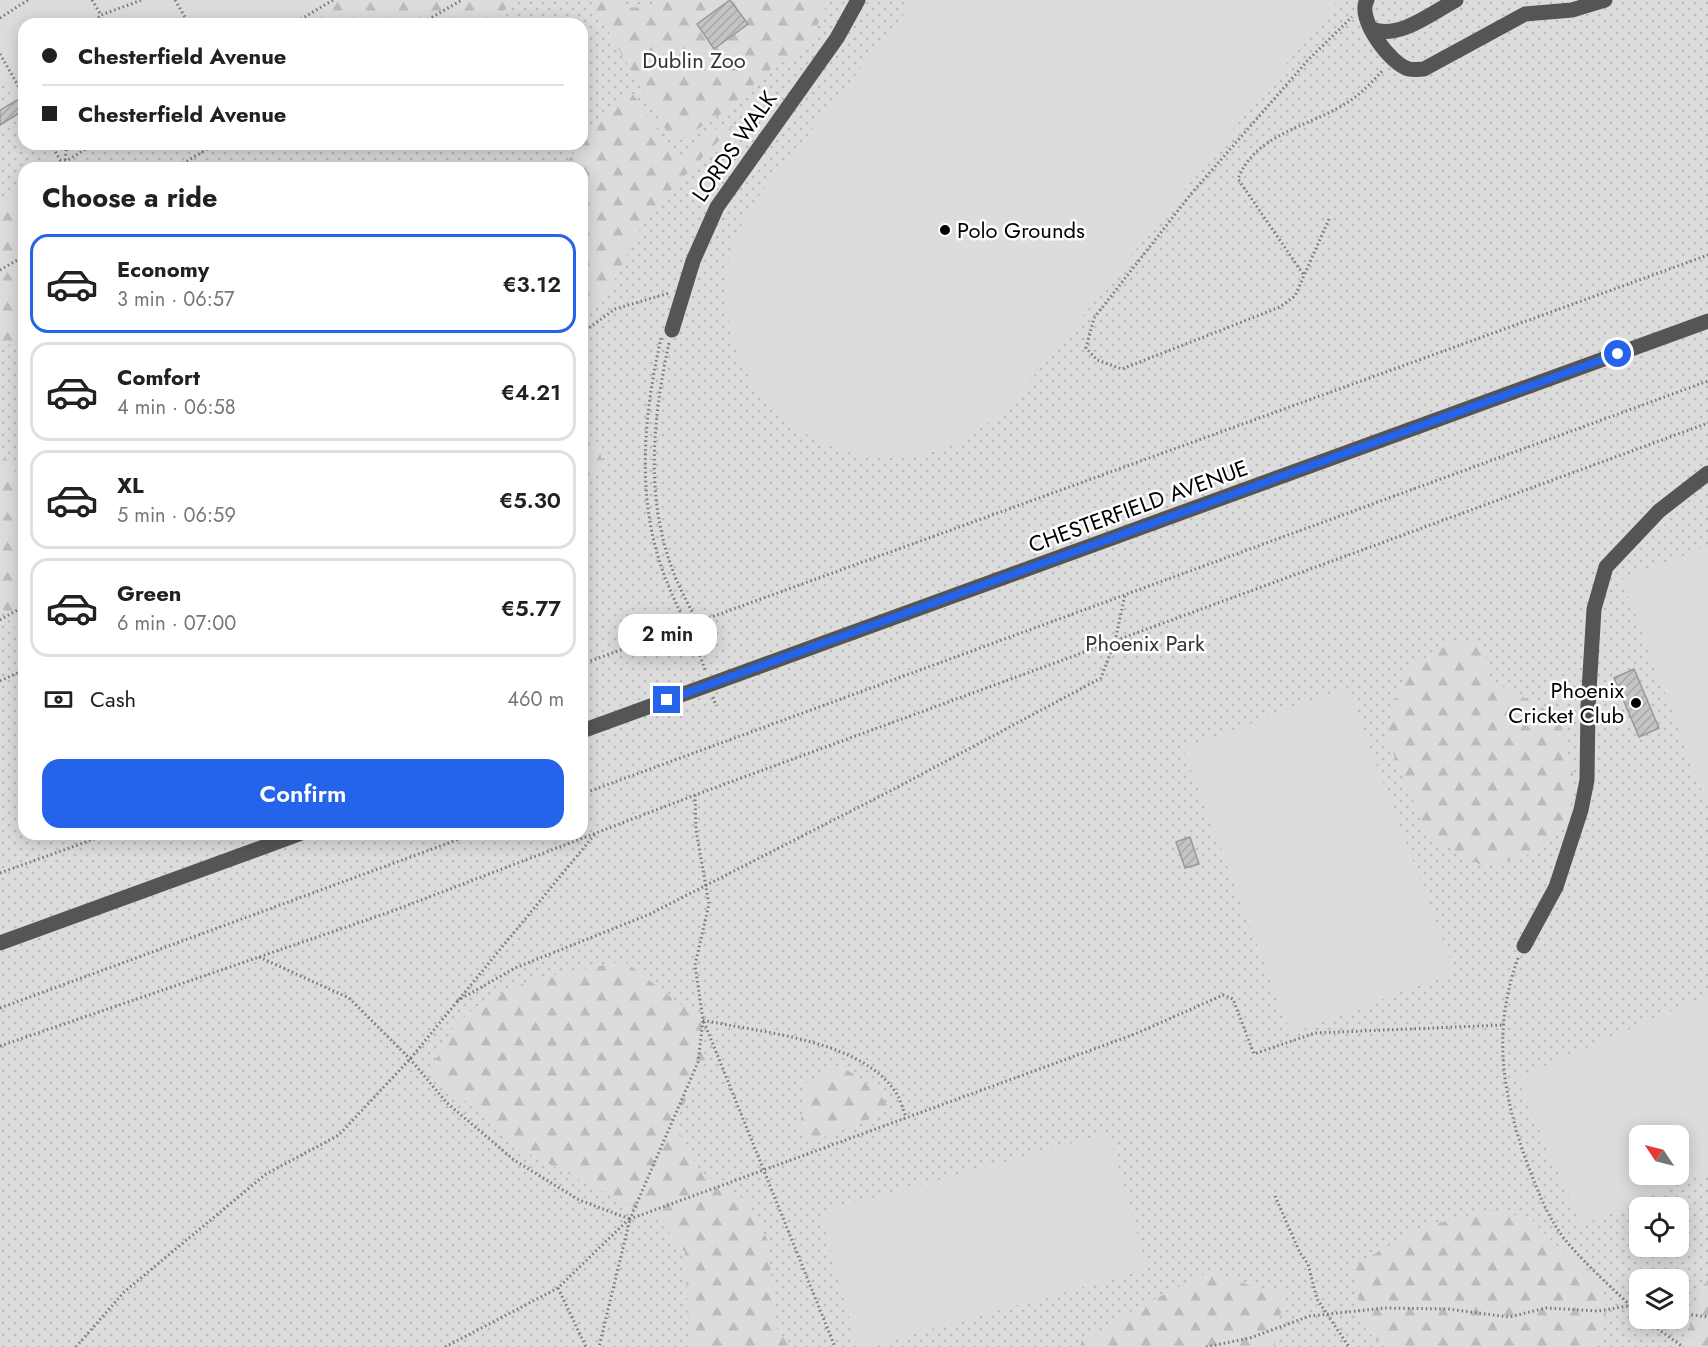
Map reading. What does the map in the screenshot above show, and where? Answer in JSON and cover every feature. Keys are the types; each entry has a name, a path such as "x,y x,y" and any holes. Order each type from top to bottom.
{"street":[{"name":"LORDS WALK","path":"668,328 693,261 717,207 837,38 858,0"},
{"path":"1372,30 1381,33 1399,30 1456,0"},
{"path":"1365,3 1365,17 1385,51 1410,69 1424,69 1525,14 1572,10 1605,0"},
{"name":"CHESTERFIELD AVENUE","path":"588,729 1708,321"},
{"path":"1524,946 1556,887 1581,810 1587,780 1588,707 1594,609 1606,567 1659,511 1708,473"},
{"path":"0,943 283,840"}],"path":[{"path":"0,18 28,0"},
{"path":"92,0 101,15"},
{"path":"98,18 142,0"},
{"path":"175,0 186,18"},
{"path":"303,18 333,0"},
{"path":"430,18 462,0"},
{"path":"1329,219 1295,296 1280,307 1122,369 1097,360 1086,348 1094,318 1191,194 1309,59 1365,3"},
{"path":"0,54 18,83"},
{"path":"1303,274 1238,179 1244,163 1273,139 1346,104 1394,59"},
{"path":"54,150 60,160 65,160 83,150"},
{"path":"65,160 66,150"},
{"path":"185,162 206,150"},
{"path":"588,662 1708,255"},
{"path":"0,270 18,260"},
{"path":"588,329 615,309 659,294 673,293 671,302"},
{"path":"668,328 652,451 654,483 658,522 676,580 697,622"},
{"path":"668,328 646,415 644,465 661,566 710,684 716,706"},
{"path":"588,792 1708,381"},
{"path":"588,835 1708,423"},
{"path":"457,1001 515,968 650,914 706,886 906,783 1101,678 1115,641 1125,595"},
{"path":"0,620 18,610"},
{"path":"0,681 18,673"},
{"path":"695,795 696,830 709,904 695,964 703,1020 835,1347"},
{"path":"76,1347 124,1292 266,1174 339,1135 410,1059 596,832"},
{"path":"0,873 91,840"},
{"path":"0,1008 457,840"},
{"path":"0,1046 390,912 575,840"},
{"path":"1524,946 1513,976 1503,1025 1505,1089 1516,1132 1543,1205 1563,1236 1609,1287 1629,1304"},
{"path":"257,957 349,998 410,1059 447,1103 514,1160 579,1200 630,1219"},
{"path":"445,1347 558,1288 630,1219 1135,1034 1223,995 1233,999 1254,1054 1315,1033 1503,1025"},
{"path":"703,1020 796,1039 851,1056 876,1071 897,1095 906,1117"},
{"path":"599,1347 630,1219 698,1062 703,1020"},
{"path":"1275,1196 1308,1264 1310,1279 1326,1314 1349,1347"},
{"path":"558,1288 586,1347"},
{"path":"1206,1347 1250,1338 1310,1316 1385,1308 1448,1309 1509,1317 1546,1308 1598,1311 1629,1306"},
{"path":"1689,1314 1708,1317"},
{"path":"1658,1329 1683,1347"}],"green space":[{"name":"Phoenix Park","path":"0,0 1708,0 1708,1347 0,1347"},
{"path":"0,0 341,0 310,18 18,18 18,106 0,77"},
{"path":"341,0 516,0 495,18 310,18"},
{"name":"Dublin Zoo","path":"590,0 622,0 628,7 646,8 663,0 829,0 808,46 770,70 724,112 674,144"},
{"name":"Polo Grounds","path":"915,0 1338,0 1016,398 982,428 942,449 906,457 871,456 838,449 807,434 779,414 757,388 739,358 729,323 726,278 731,251 753,205"},
{"path":"630,90 677,158 718,128 733,126 661,200 640,230 610,289 588,309 588,162 567,162 576,150 588,150 588,133"},
{"path":"44,150 88,150 66,162 52,162"},
{"path":"18,192 18,340 0,350 0,202"},
{"path":"588,433 599,445 603,469 588,484"},
{"path":"0,450 18,476 18,629 13,626 2,608 0,609 0,507 6,503 0,493"},
{"path":"1708,546 1708,807 1622,579"},
{"path":"1448,643 1483,643 1490,680 1559,716 1574,778 1571,821 1540,852 1483,866 1428,837 1386,736 1406,670"},
{"path":"1347,687 1455,972 1291,1034 1183,749"},
{"path":"624,961 701,1020 705,1060 676,1121 686,1151 703,1173 748,1202 768,1241 775,1326 791,1347 689,1347 685,1252 656,1218 525,1152 432,1073 442,1046 457,1025 497,994 547,977"},
{"path":"1708,995 1708,1171 1689,1179 1689,1125 1629,1125 1629,1185 1676,1185 1648,1197 1629,1197 1629,1205 1581,1226 1517,1078"},
{"path":"840,1066 873,1086 891,1109 810,1143 800,1127 806,1083"},
{"path":"1109,1133 1147,1269 867,1347 857,1347 820,1212"},
{"path":"1490,1210 1530,1218 1556,1245 1596,1275 1607,1309 1601,1334 1592,1347 1387,1347 1366,1331 1352,1267 1419,1228"},
{"path":"1211,1271 1262,1290 1286,1286 1274,1347 1080,1347 1082,1340 1141,1306"},
{"path":"1708,1280 1708,1347 1684,1347 1689,1329 1699,1291"}],"building":[{"path":"730,0 748,24 714,49 697,24"},
{"path":"18,100 18,114 0,125 0,110"},
{"name":"Phoenix Cricket Club","path":"1634,669 1659,728 1639,737 1614,678"},
{"path":"1190,837 1199,864 1185,868 1176,842"}],"place":[{"name":"Polo Grounds","path":"945,230"},
{"name":"Phoenix Cricket Club","path":"1636,703"}],"route":[{"path":"667,700 1618,354"}]}
